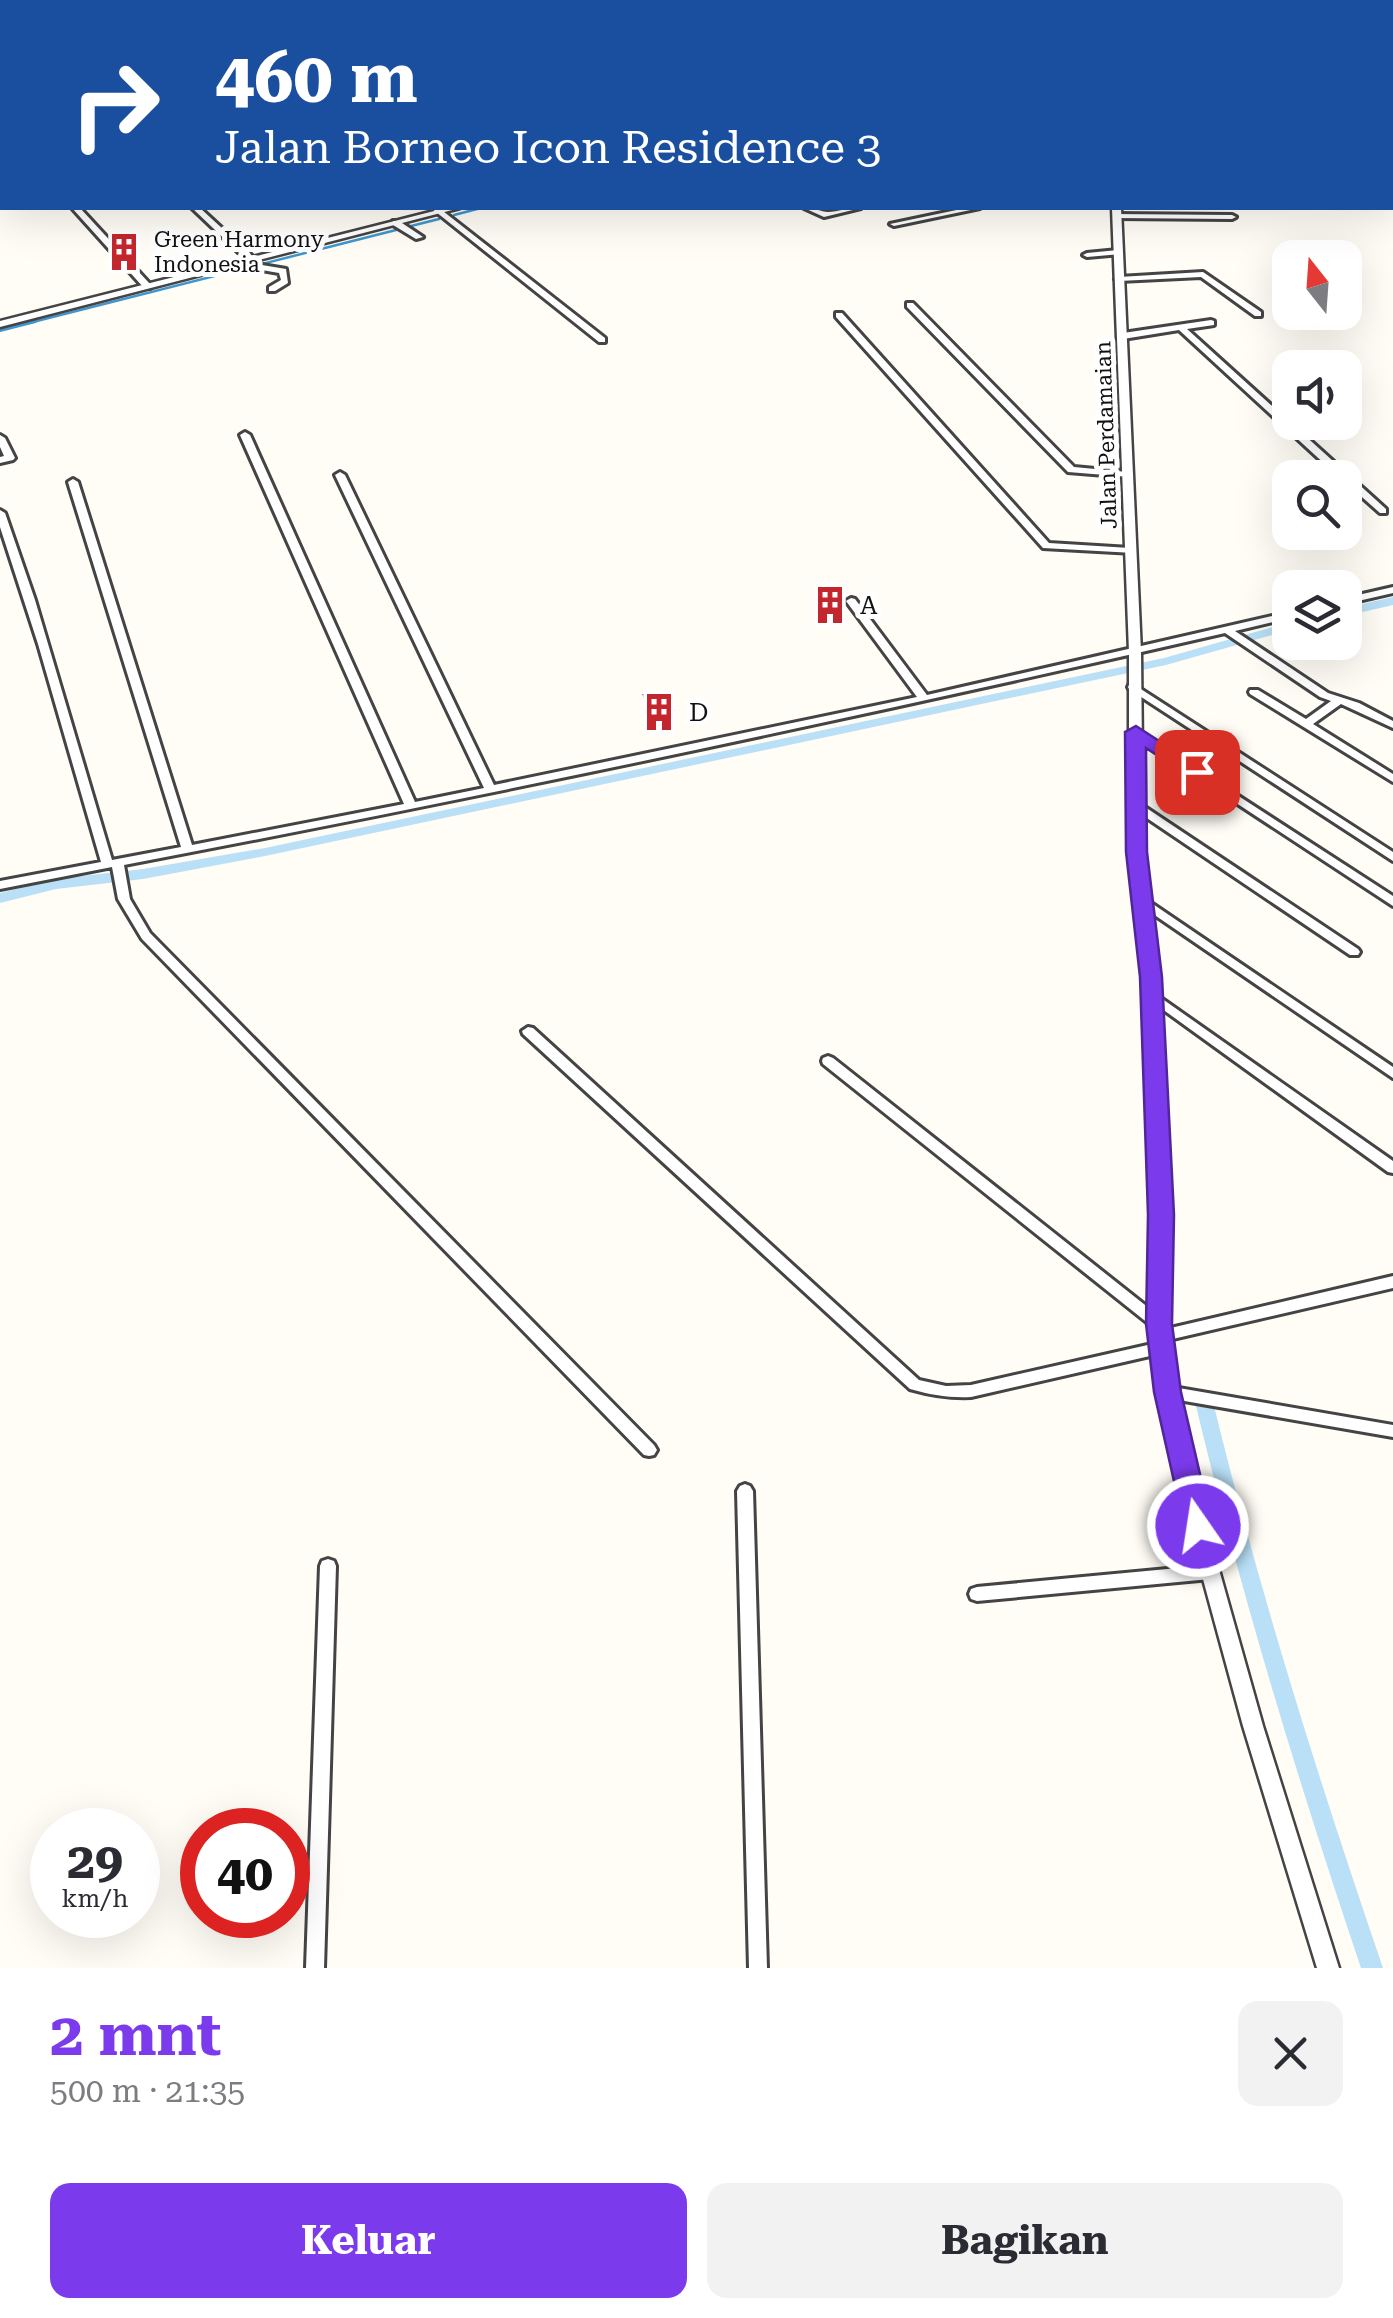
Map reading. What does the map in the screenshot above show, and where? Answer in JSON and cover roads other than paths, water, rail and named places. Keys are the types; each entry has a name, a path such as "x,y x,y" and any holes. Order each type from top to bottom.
{"street":[{"path":"78,210 147,286"},
{"path":"198,210 255,263 283,271 285,281 272,288"},
{"path":"0,324 255,263 435,210"},
{"path":"439,210 602,340"},
{"path":"813,210 824,215 848,210"},
{"path":"894,224 966,210"},
{"path":"1116,212 1232,217"},
{"name":"Jalan Perdamaian","path":"1116,212 1136,806 1151,995 1161,1215 1161,1336 1210,1572 1328,1968"},
{"path":"396,224 418,237"},
{"path":"1087,255 1118,252"},
{"path":"1119,280 1204,274 1258,314"},
{"path":"910,305 1071,470 1127,475"},
{"path":"839,316 1046,546 1130,552"},
{"path":"1122,336 1211,324"},
{"path":"1181,328 1383,511"},
{"path":"245,435 411,806"},
{"path":"0,438 10,458 0,460"},
{"path":"340,475 490,789"},
{"path":"72,482 188,849"},
{"path":"0,513 30,592 63,724 124,900 146,936 650,1450"},
{"path":"1362,597 1393,590"},
{"path":"851,601 924,700"},
{"path":"0,886 924,700 1133,668 1236,638 1272,623"},
{"path":"1236,638 1337,702 1355,705 1393,725"},
{"path":"1133,668 1393,857"},
{"path":"1254,692 1393,779"},
{"path":"1306,724 1337,702"},
{"path":"1136,732 1393,902"},
{"path":"1136,806 1354,952"},
{"path":"1142,900 1393,1073"},
{"path":"1151,995 1393,1168"},
{"path":"528,1031 915,1384 946,1392 971,1391 1161,1336 1393,1282"},
{"path":"828,1062 1161,1336"},
{"path":"1175,1394 1393,1431"},
{"path":"745,1491 758,1968"},
{"path":"315,1968 328,1566"},
{"path":"977,1594 1210,1572"}],"waterway":[{"path":"454,215 473,210"},
{"path":"411,226 439,219"},
{"path":"25,324 396,230"},
{"path":"0,330 35,321"},
{"path":"1362,608 1393,601"},
{"path":"0,898 56,884 143,874 265,852 1166,661 1272,631"},
{"path":"1204,1402 1281,1687 1372,1968"}],"place":[{"name":"Green Harmony Indonesia","path":"124,252"},
{"name":"A","path":"830,605"},
{"name":"D","path":"659,712"}]}
